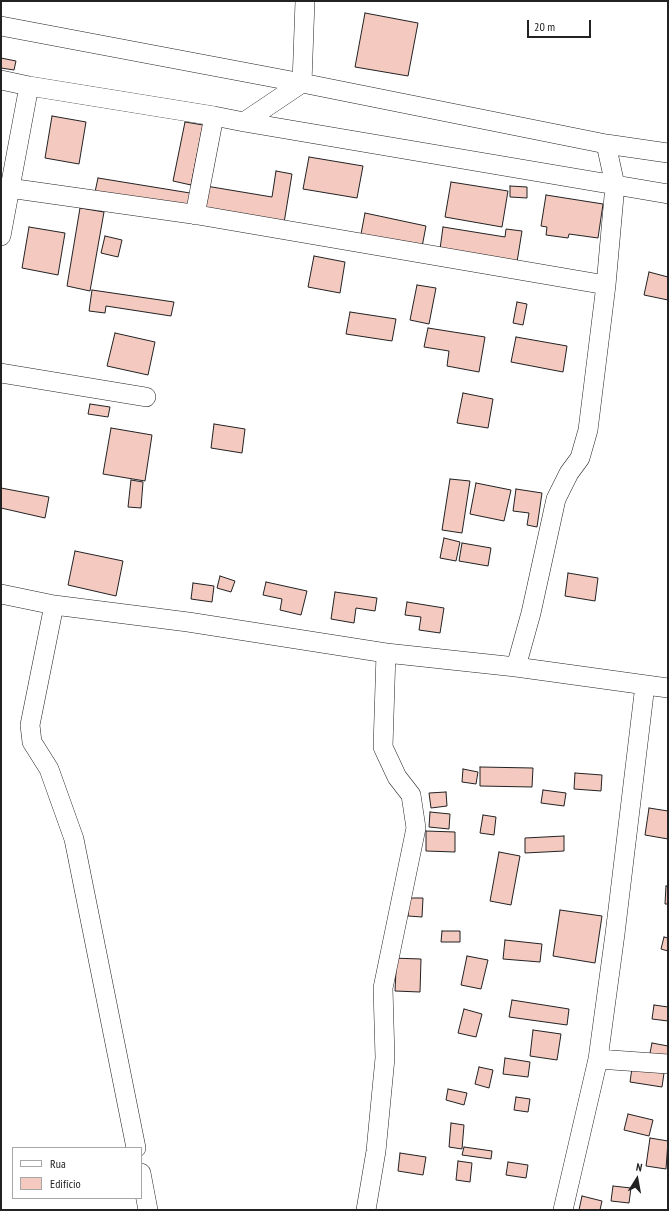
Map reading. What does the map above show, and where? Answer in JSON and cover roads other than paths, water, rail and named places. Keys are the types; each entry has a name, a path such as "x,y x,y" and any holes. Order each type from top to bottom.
{"street":[{"path":"302,83 306,1"},
{"path":"1,26 302,83 606,144 668,153"},
{"path":"1,80 668,194"},
{"path":"244,122 302,83"},
{"path":"1,236 29,86"},
{"path":"195,215 214,116"},
{"path":"516,667 531,613 556,499 569,473 580,458 588,430 606,285 615,184 606,144"},
{"path":"9,188 195,215 606,285"},
{"path":"1,373 146,397"},
{"path":"1,594 54,605 188,622 386,653 516,667 668,688"},
{"path":"54,605 30,725 32,742 49,769 74,839 136,1147"},
{"path":"366,1210 376,1151 385,1058 383,988 416,828 411,795 397,777 383,747 386,653"},
{"path":"563,1210 598,1059 615,934 645,685"},
{"path":"598,1059 668,1064"},
{"path":"142,1178 148,1210"}]}
